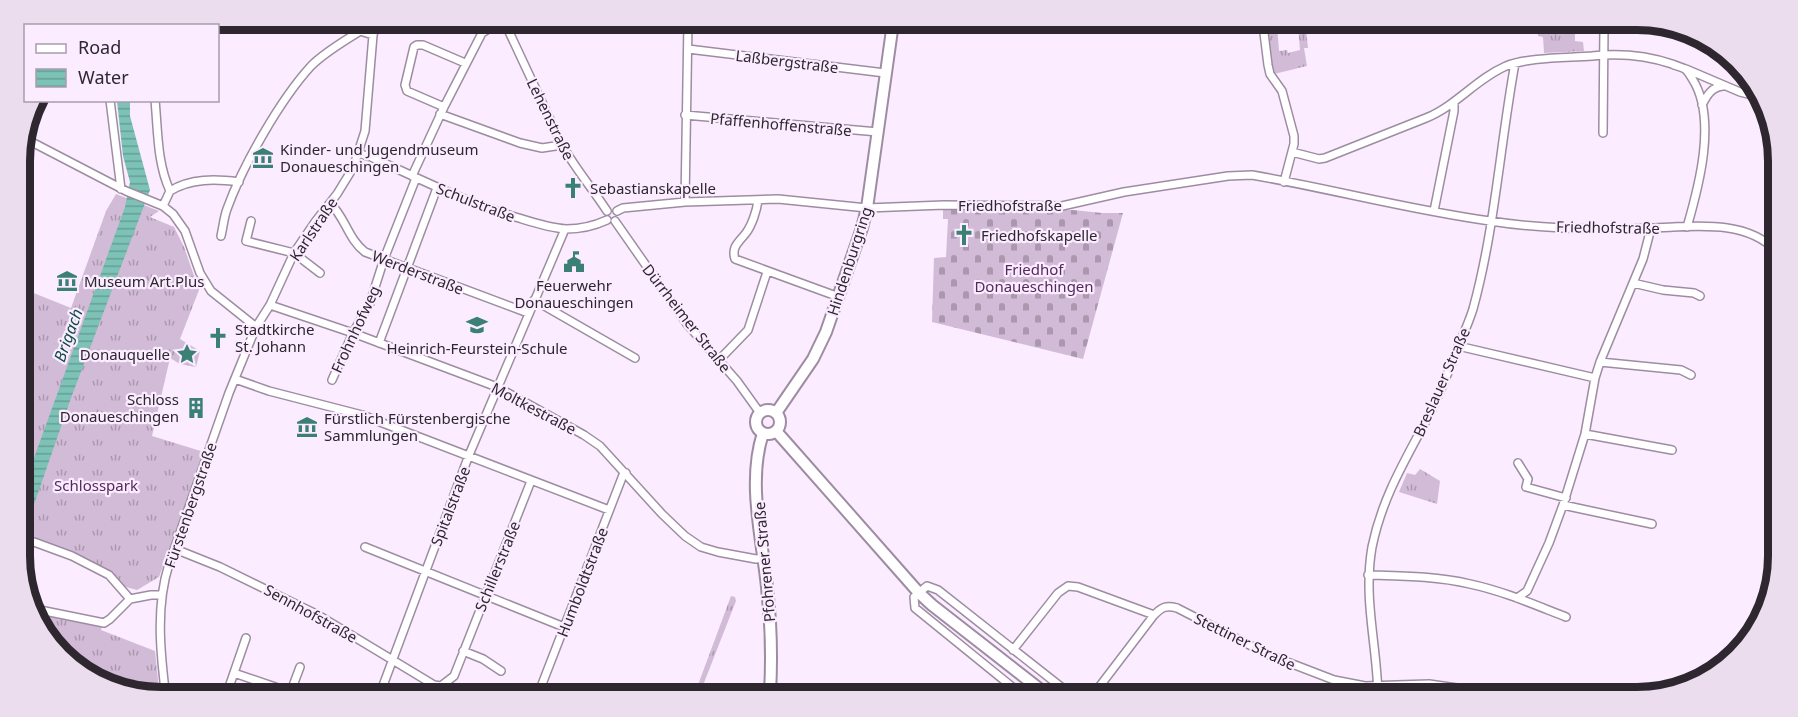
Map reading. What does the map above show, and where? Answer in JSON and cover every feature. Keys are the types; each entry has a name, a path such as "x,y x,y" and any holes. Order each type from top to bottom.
{"main road":[{"name":"Hindenburgring","path":"776,413 813,359 839,297 862,228 867,208 892,30"},
{"path":"766,410 776,413 780,423 776,431 770,434 763,433 756,423 760,413 766,410"},
{"path":"776,431 919,593 1037,687"},
{"name":"Pfohrener Straße","path":"763,433 756,463 756,477 771,642 770,687"}],"street":[{"name":"Karlstraße","path":"256,327 270,305 294,253 352,168 364,131 374,30"},
{"name":"Frohnhofweg","path":"332,380 353,333 370,303 414,177 442,110 465,63 482,33 487,30"},
{"name":"Lehenstraße","path":"506,30 562,145 607,211"},
{"path":"685,202 688,30"},
{"path":"1264,30 1270,74 1282,91 1294,136 1284,182"},
{"path":"1603,133 1604,30"},
{"path":"221,236 226,210 239,182 277,112 292,90 323,55 360,31 373,35"},
{"path":"465,63 423,45 417,45 414,47 405,86 407,91 442,110 520,143 542,148 562,145"},
{"name":"Laßbergstraße","path":"688,49 885,73"},
{"path":"1292,152 1319,159 1325,158 1440,112 1496,71 1515,63 1604,55 1647,57 1686,69 1749,94"},
{"name":"Breslauer Straße","path":"1377,687 1368,603 1368,575 1373,546 1384,504 1403,462 1436,401 1472,312 1492,222 1515,63"},
{"path":"1686,69 1694,82 1702,105 1705,126 1703,148 1687,226"},
{"path":"1702,105 1713,88 1725,86"},
{"path":"110,102 123,190"},
{"path":"156,102 161,159 165,181 170,191"},
{"path":"1434,211 1447,151 1454,102"},
{"name":"Pfaffenhoffenstraße","path":"685,116 878,132"},
{"path":"32,142 123,190 163,206 173,214 185,231 200,273 210,291 256,327"},
{"name":"Schulstraße","path":"357,153 497,211 565,229"},
{"name":"Friedhofstraße","path":"617,211 623,208 685,202 778,199 867,208 944,205 1062,206 1124,192 1238,175 1252,175 1492,222 1604,230 1687,226 1743,230 1768,243"},
{"path":"163,206 170,191 178,186 207,180 239,182"},
{"path":"379,343 405,268 437,188"},
{"path":"758,200 746,233 739,238 734,249 734,256 738,261 839,297"},
{"name":"Werderstraße","path":"330,203 339,212 358,246 364,252 528,313"},
{"path":"565,229 588,227 607,220 615,221 618,217 617,211 612,209 607,211 605,215 607,220"},
{"path":"251,221 246,242 294,253 320,273"},
{"name":"Dürrheimer Straße","path":"615,221 687,324 719,360 760,413"},
{"path":"1517,598 1527,591 1549,543 1585,434 1600,362 1643,259 1651,228"},
{"name":"Spitalstraße","path":"382,687 469,455 565,229"},
{"path":"719,360 748,330 767,272"},
{"path":"1633,283 1664,290 1694,293 1700,296"},
{"path":"534,300 635,358"},
{"name":"Moltkestraße","path":"270,305 353,333 497,387 600,446 662,514 685,536 701,547 741,557 764,558"},
{"name":"Fürstenbergstraße","path":"165,687 160,621 163,585 235,379 256,327"},
{"path":"1458,346 1595,378"},
{"path":"1600,362 1681,370 1692,375"},
{"path":"235,379 277,393 362,415 609,510"},
{"path":"1585,434 1672,450"},
{"path":"1518,463 1528,479 1526,487 1564,501 1652,524"},
{"name":"Humboldtstraße","path":"541,687 609,510 623,475 626,473"},
{"name":"Schillerstraße","path":"441,686 454,676 531,481"},
{"path":"30,543 34,542 72,556 109,575 130,599"},
{"path":"365,547 564,627"},
{"name":"Sennhofstraße","path":"175,549 196,555 318,615 434,686 441,686"},
{"path":"1368,575 1438,579 1471,584 1517,598 1566,617"},
{"path":"1012,687 915,608 914,597 927,586 938,590 1061,687"},
{"path":"1013,650 1058,593 1068,586 1078,587 1154,615 1098,687"},
{"path":"42,610 104,622 130,599 162,595"},
{"name":"Stettiner Straße","path":"1154,615 1161,608 1169,606 1178,608 1269,655 1334,680 1377,687 1429,684 1450,687"},
{"path":"229,687 246,638"},
{"path":"463,651 483,659 501,671"},
{"path":"291,687 300,667"},
{"path":"234,673 277,687"}],"green space":[{"path":"1274,30 1277,30 1279,51 1287,50 1288,53 1300,50 1298,30 1306,30 1308,48 1304,48 1307,66 1274,74 1267,34 1274,33"},
{"path":"1537,30 1575,30 1575,41 1583,42 1584,51 1544,53 1543,37 1538,36"},
{"name":"Schlosspark","path":"116,194 159,211 150,217 174,227 184,247 199,290 180,339 200,351 196,367 180,364 170,358 152,436 204,452 159,577 137,590 119,585 109,575 34,542 30,550 30,292 71,308 106,211"},
{"name":"Friedhof Donaueschingen","path":"943,210 1073,210 1123,213 1083,359 932,322 934,258 946,257 948,219 943,219"},
{"path":"1420,469 1440,481 1437,504 1399,492 1407,473 1415,475"},
{"path":"731,596 735,597 736,601 702,687 697,687"},
{"path":"45,615 102,626 101,630 155,651 159,687 127,683 88,665 63,642"}],"water":[{"path":"117,102 130,102 130,116 150,190 71,398 30,516 30,469 125,207 130,182 123,156"}],"place":[{"name":"Kinder- und Jugendmuseum Donaueschingen","path":"263,158"},
{"name":"Sebastianskapelle","path":"573,188"},
{"name":"Friedhofskapelle","path":"964,235"},
{"name":"Feuerwehr Donaueschingen","path":"574,262"},
{"name":"Museum Art.Plus","path":"67,281"},
{"name":"Heinrich-Feurstein-Schule","path":"477,325"},
{"name":"Stadtkirche St. Johann","path":"218,338"},
{"name":"Donauquelle","path":"187,354"},
{"name":"Schloss Donaueschingen","path":"196,408"},
{"name":"Fürstlich Fürstenbergische Sammlungen","path":"307,427"}],"water label":[{"name":"Brigach","path":"68,335"}]}
